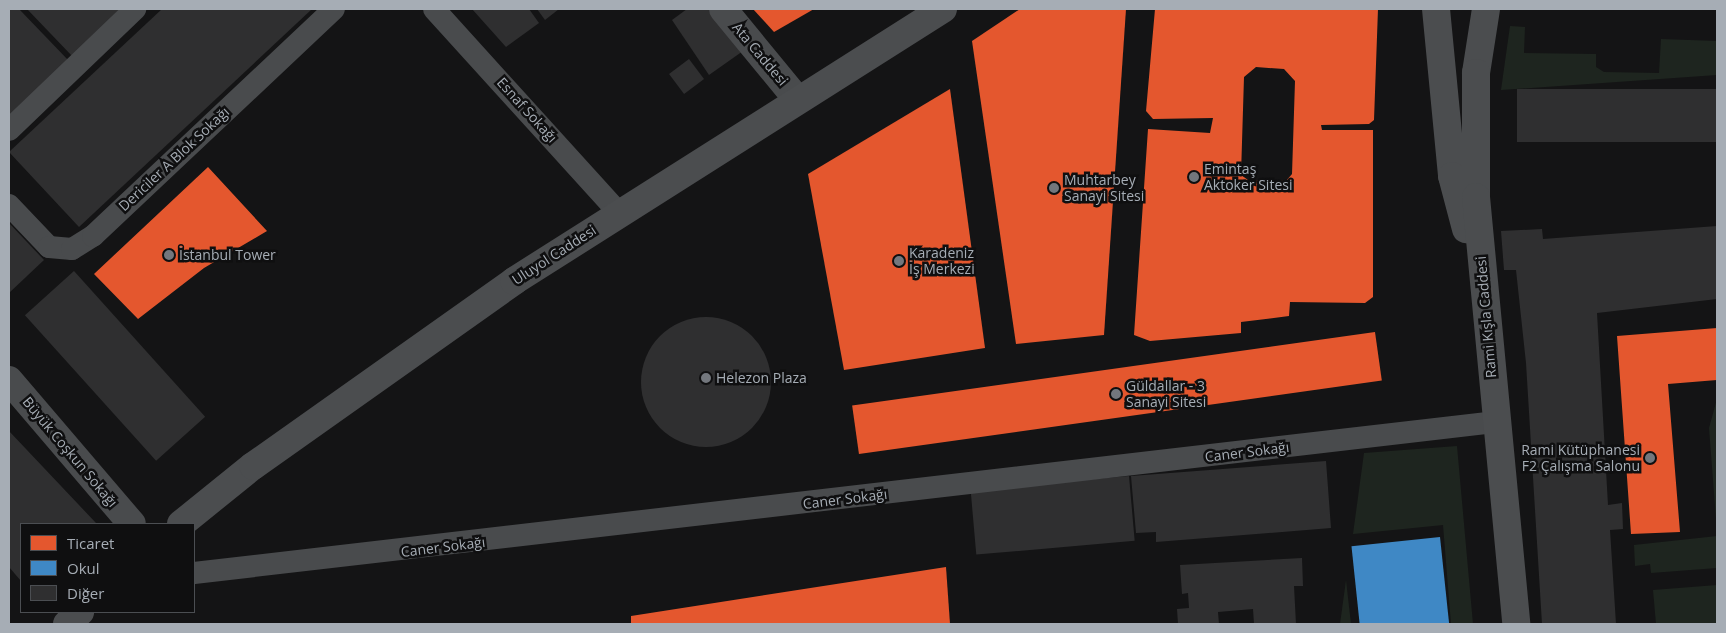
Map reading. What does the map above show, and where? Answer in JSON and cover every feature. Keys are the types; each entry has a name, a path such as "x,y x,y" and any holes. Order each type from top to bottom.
{"main road":[{"name":"Uluyol Caddesi","path":"182,523 252,466 406,355 619,213 797,99 943,9"},
{"path":"1436,9 1452,176 1481,283"},
{"name":"Rami Kışla Caddesi","path":"1486,9 1473,125 1481,283 1496,422 1500,500 1516,624"},
{"path":"1500,500 1492,544 1500,624"},
{"path":"67,624 79,613"}],"street":[{"path":"9,130 135,9"},
{"name":"Dericiler A Blok Sokağı","path":"9,205 49,247 72,250 93,236 334,9"},
{"name":"Esnaf Sokağı","path":"434,9 619,213"},
{"name":"Ata Caddesi","path":"723,9 797,99"},
{"name":"Büyük Coşkun Sokağı","path":"9,380 131,523"},
{"name":"Caner Sokağı","path":"195,573 1496,422"}],"shaded area":[{"path":"1510,26 1525,27 1524,53 1596,54 1596,67 1604,72 1659,73 1661,39 1717,41 1717,75 1501,90"},
{"path":"1717,399 1717,532 1709,428"},
{"path":"1457,446 1473,624 1451,624 1443,525 1353,534 1364,453"},
{"path":"1717,536 1717,568 1651,573 1650,564 1635,566 1634,545"},
{"path":"1346,580 1351,624 1340,624"},
{"path":"1717,585 1717,624 1656,624 1653,590"}],"building: Ticaret":[{"path":"753,9 814,9 774,32"},
{"name":"Muhtarbey Sanayi Sitesi","path":"1020,9 1126,9 1104,335 1016,344 972,41"},
{"name":"Emintaş Aktoker Sitesi","path":"1155,9 1378,9 1374,120 1369,124 1321,125 1322,130 1373,130 1373,297 1365,303 1290,302 1289,316 1241,322 1241,333 1150,341 1134,335 1148,129 1210,133 1213,118 1153,119 1146,111","holes":["1256,67 1284,69 1295,81 1292,174 1286,181 1248,180 1241,175 1244,77"]},
{"name":"Karadeniz İş Merkezi","path":"950,89 985,348 844,370 808,174"},
{"name":"İstanbul Tower","path":"208,167 267,231 204,268 138,319 94,274"},
{"name":"Rami Kütüphanesi F2 Çalışma Salonu","path":"1717,328 1717,380 1668,384 1680,532 1631,534 1617,336"},
{"name":"Güldallar - 3 Sanayi Sitesi","path":"1375,332 1382,381 859,454 852,405"},
{"path":"946,567 950,624 631,624 631,616"}],"building: Okul":[{"path":"1440,537 1449,624 1360,624 1351,546"}],"building: Diğer":[{"path":"9,9 19,9 69,61 9,117"},
{"path":"27,9 125,9 73,57"},
{"path":"162,9 312,9 79,227 9,152"},
{"path":"472,9 529,9 539,23 506,47"},
{"path":"537,9 559,9 545,20"},
{"path":"687,9 712,9 743,51 709,75 672,20"},
{"path":"689,59 704,79 684,94 669,74"},
{"path":"1517,89 1717,89 1717,142 1517,142"},
{"path":"9,223 44,260 9,293"},
{"path":"1717,226 1717,299 1597,313 1608,505 1622,503 1623,529 1610,530 1616,624 1542,624 1526,363 1516,270 1504,270 1501,231 1542,229 1543,239"},
{"path":"74,271 205,417 156,461 25,315"},
{"name":"Helezon Plaza","path":"706,317 719,318 731,322 752,336 766,357 770,369 770,395 766,407 752,428 731,442 719,446 706,447 693,446 681,442 660,428 646,407 642,395 641,382 642,369 646,357 660,336 681,322 693,318"},
{"path":"9,431 96,523 20,523 20,580 9,567"},
{"path":"1326,461 1331,528 1156,542 1156,532 1136,533 1131,476"},
{"path":"1129,476 1135,541 976,555 971,490"},
{"path":"1302,558 1303,586 1294,586 1296,624 1254,624 1253,609 1218,612 1219,624 1178,624 1177,609 1189,608 1188,593 1182,594 1180,565"}],"place":[{"name":"Emintaş Aktoker Sitesi","path":"1194,177"},
{"name":"Muhtarbey Sanayi Sitesi","path":"1054,188"},
{"name":"İstanbul Tower","path":"169,255"},
{"name":"Karadeniz İş Merkezi","path":"899,261"},
{"name":"Helezon Plaza","path":"706,378"},
{"name":"Güldallar - 3 Sanayi Sitesi","path":"1116,394"},
{"name":"Rami Kütüphanesi F2 Çalışma Salonu","path":"1650,458"}]}
